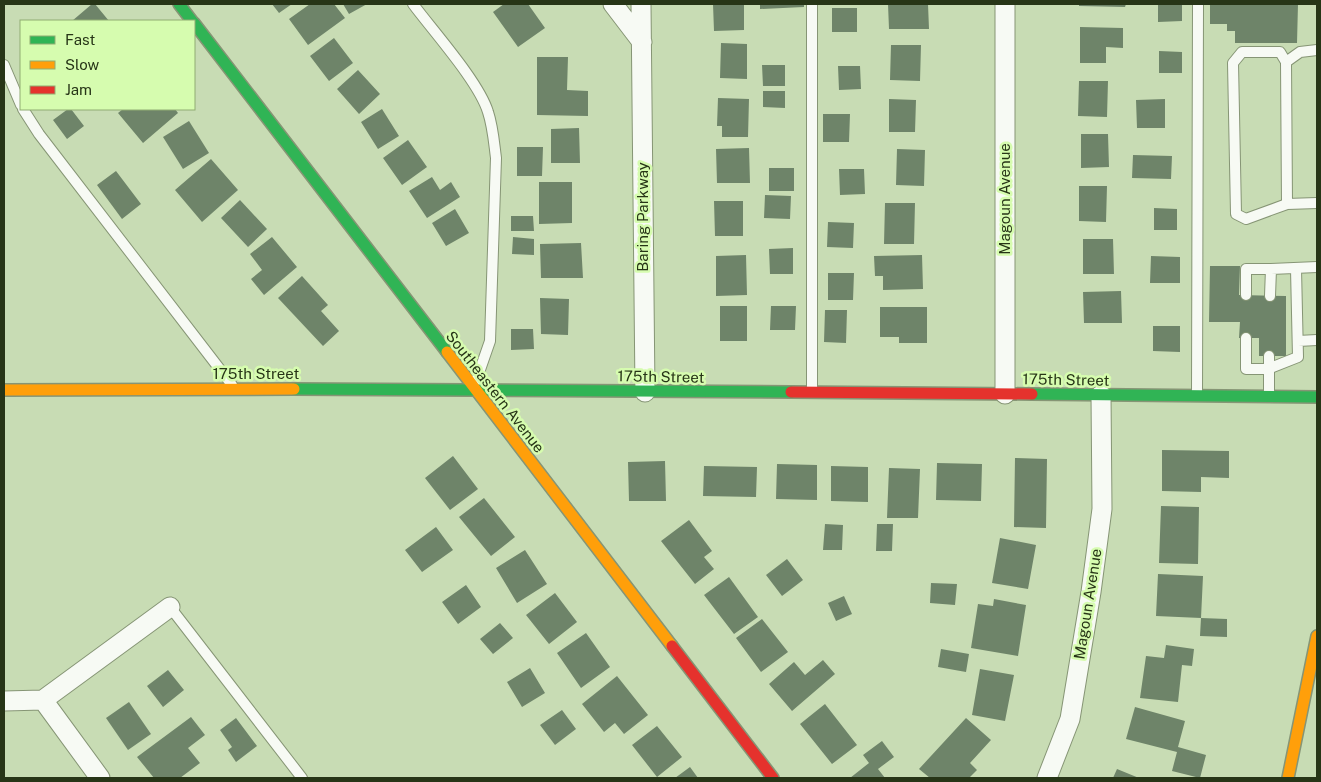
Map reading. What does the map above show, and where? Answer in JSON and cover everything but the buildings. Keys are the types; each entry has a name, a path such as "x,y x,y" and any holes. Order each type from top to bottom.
{"main road":[{"name":"Southeastern Avenue","path":"179,4 191,20"},
{"name":"Southeastern Avenue","path":"195,25 773,778"},
{"name":"175th Street","path":"4,390 234,388 473,389 645,392 1269,395 1317,397"},
{"path":"1288,778 1317,636"}],"street":[{"path":"613,4 642,42"},
{"name":"Baring Parkway","path":"642,4 645,392"},
{"name":"Magoun Avenue","path":"1005,4 1006,394"},
{"name":"Magoun Avenue","path":"1046,778 1070,719 1091,592 1102,508 1101,395"},
{"path":"4,701 43,700 170,607"},
{"path":"43,700 100,778"}],"lane":[{"path":"413,4 479,92 488,111 493,134 496,158 490,341 473,389"},
{"path":"812,4 812,393"},
{"path":"1197,396 1198,4"},
{"path":"1286,62 1300,52 1317,50"},
{"path":"1287,204 1286,62 1280,52 1242,52 1233,63 1236,214 1246,219 1287,204 1317,203"},
{"path":"4,65 20,103"},
{"path":"24,110 39,134 234,388"},
{"path":"1246,295 1246,269 1317,267"},
{"path":"1270,296 1271,268"},
{"path":"1246,338 1246,369 1268,369 1298,357 1296,269"},
{"path":"1298,341 1317,340"},
{"path":"1269,356 1269,395"},
{"path":"170,607 302,778"}],"traffic: fast":[{"path":"179,4 191,20"},
{"path":"195,24 447,352"},
{"path":"294,389 791,392"},
{"path":"1032,394 1317,397"}],"traffic: slow":[{"path":"447,352 672,646"},
{"path":"4,390 294,389"},
{"path":"1288,778 1317,636"}],"traffic: jam":[{"path":"791,392 1032,394"},
{"path":"672,646 773,778"}]}
